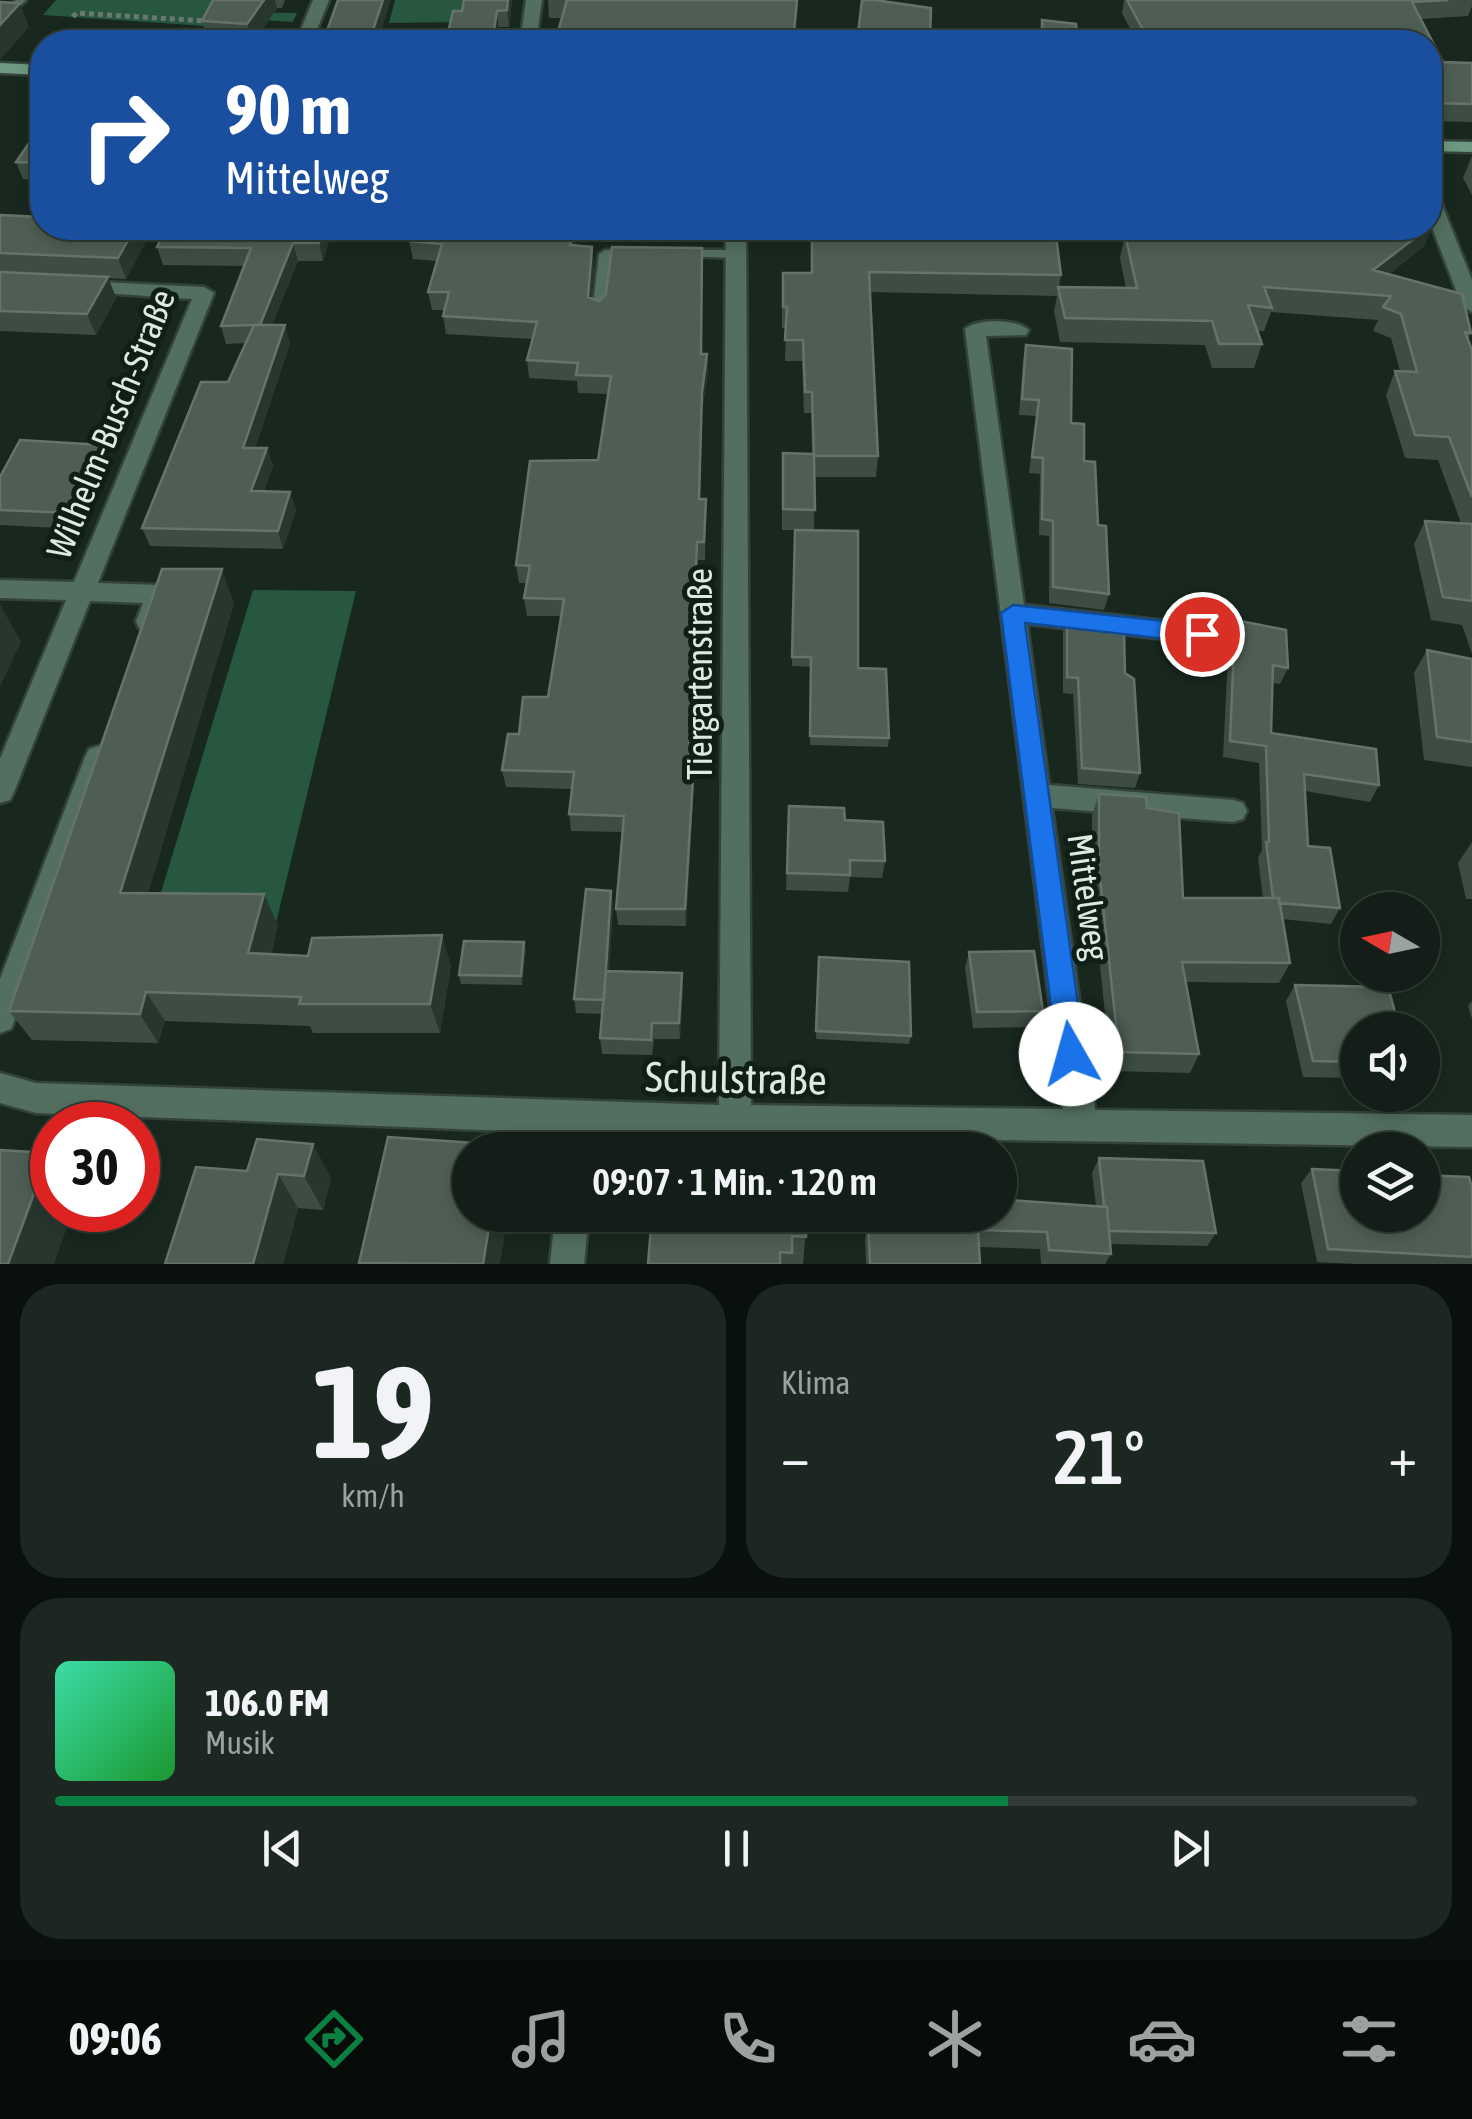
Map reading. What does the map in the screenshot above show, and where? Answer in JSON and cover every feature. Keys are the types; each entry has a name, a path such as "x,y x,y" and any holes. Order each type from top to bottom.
{"main road":[{"path":"0,68 30,69"},
{"path":"1442,146 1472,147"}],"street":[{"path":"309,30 321,0"},
{"path":"530,30 534,0"},
{"path":"1442,228 1472,306"},
{"name":"Tiergartenstraße","path":"735,1121 736,240"},
{"name":"Wilhelm-Busch-Straße","path":"0,792 204,293 56,285"},
{"name":"Mittelweg","path":"1019,330 975,329 1081,1128"},
{"path":"0,588 83,592"},
{"name":"Wilhelm-Busch-Straße","path":"83,592 159,594 138,650"},
{"path":"1013,613 1202,634"},
{"path":"0,1020 110,724"},
{"name":"Mittelweg","path":"1037,795 1233,810"},
{"name":"Schulstraße","path":"0,1088 36,1098 551,1132"},
{"name":"Schulstraße","path":"605,1132 735,1121 1472,1131"},
{"path":"567,1264 570,1232"}],"lane":[{"path":"0,23 22,0"},
{"path":"680,254 726,240"},
{"path":"598,312 605,254 642,254"}],"path":[{"path":"73,17 76,13 206,22 216,18"}],"green space":[{"path":"56,0 223,0 218,12 297,13 293,22 245,19 237,30 43,15"},
{"path":"395,0 465,0 461,22 389,23"},
{"path":"253,590 356,591 276,923 152,922"}],"building":[{"path":"213,0 264,0 247,24 202,21"},
{"path":"338,0 383,0 373,30 327,30"},
{"path":"464,0 508,0 507,10 497,11 494,30 449,30 453,11 462,11"},
{"path":"567,0 797,0 794,30 558,30"},
{"path":"862,0 931,8 930,30 858,30"},
{"path":"1127,0 1448,0 1412,2 1426,30 1143,30"},
{"path":"0,2 20,3 0,25"},
{"path":"1042,20 1076,24 1077,30 1042,30"},
{"path":"1442,60 1472,63 1472,104 1442,103"},
{"path":"30,142 30,163 16,162"},
{"path":"0,215 30,216 30,240 128,240 118,258 0,253"},
{"path":"160,240 320,240 293,243 260,325 285,325 243,448 267,448 251,491 290,492 278,531 142,528 201,382 228,382 254,325 221,326 251,248 157,247"},
{"path":"571,240 570,245 592,247 588,297 599,301 606,294 612,247 702,248 701,354 707,354 699,499 706,499 704,542 697,542 689,761 694,762 685,909 616,909 624,816 569,814 574,772 502,770 508,734 519,734 523,697 548,697 564,599 524,598 530,566 516,565 530,461 598,460 611,376 576,375 578,363 527,360 537,322 443,316 449,292 428,292 442,244 409,241"},
{"path":"812,240 1057,240 1061,275 869,272 878,456 814,456 815,510 783,509 783,453 814,454 812,392 805,392 803,340 785,340 783,273 812,273"},
{"path":"1126,240 1412,240 1373,270 1462,294 1471,333 1465,332 1472,350 1472,497 1449,437 1415,435 1395,371 1417,372 1401,314 1383,307 1391,296 1264,287 1272,308 1248,305 1262,344 1219,344 1212,321 1065,318 1058,287 1137,288"},
{"path":"0,272 108,277 87,314 0,311"},
{"path":"1026,345 1072,349 1071,423 1084,424 1084,461 1095,462 1098,525 1106,526 1109,594 1053,587 1053,521 1042,519 1043,458 1032,457 1039,400 1022,399"},
{"path":"20,440 101,445 72,513 0,510 0,477"},
{"path":"1425,521 1472,524 1472,601 1443,597"},
{"path":"795,530 858,531 858,668 886,669 889,738 810,736 811,657 792,657"},
{"path":"162,569 222,569 120,893 264,894 248,953 308,956 312,938 442,935 430,1004 299,1004 301,997 146,992 140,1014 9,1011"},
{"path":"1067,616 1110,620 1110,633 1124,634 1125,673 1134,679 1140,773 1082,768 1078,678 1067,677"},
{"path":"1235,620 1286,630 1288,668 1273,665 1271,733 1376,749 1379,785 1304,774 1308,846 1330,848 1340,908 1279,903 1279,898 1273,898 1266,842 1266,746 1230,741"},
{"path":"1427,650 1472,659 1472,742 1437,737"},
{"path":"1099,794 1146,797 1147,808 1179,813 1183,898 1279,898 1290,963 1182,962 1199,1054 1119,1052 1099,869"},
{"path":"789,806 844,808 845,820 883,822 885,861 850,860 850,875 787,873"},
{"path":"586,889 611,891 604,1000 574,999"},
{"path":"464,941 524,942 521,976 459,975"},
{"path":"1034,951 1043,1011 977,1012 969,952"},
{"path":"819,957 909,962 911,1036 816,1031"},
{"path":"606,971 682,973 679,1023 652,1023 651,1040 600,1038"},
{"path":"1295,985 1340,986 1340,992 1389,992 1395,1012 1340,1012 1340,1062 1313,1061"},
{"path":"388,1137 452,1141 452,1232 488,1232 483,1264 359,1263"},
{"path":"257,1139 313,1144 304,1176 278,1174 253,1264 165,1264 196,1167 247,1171"},
{"path":"0,1150 30,1152 30,1204 8,1264 0,1264"},
{"path":"1099,1158 1203,1161 1216,1233 1109,1231"},
{"path":"1312,1169 1340,1170 1340,1232 1440,1232 1440,1176 1469,1177 1472,1257 1328,1249"},
{"path":"1017,1201 1107,1207 1111,1254 1049,1250 1047,1232 1017,1231"},
{"path":"651,1232 806,1232 806,1237 792,1236 792,1253 780,1252 780,1264 648,1264"},
{"path":"868,1232 978,1232 980,1264 870,1264"}],"route":[{"path":"1071,1054 1013,613 1202,634"}]}
